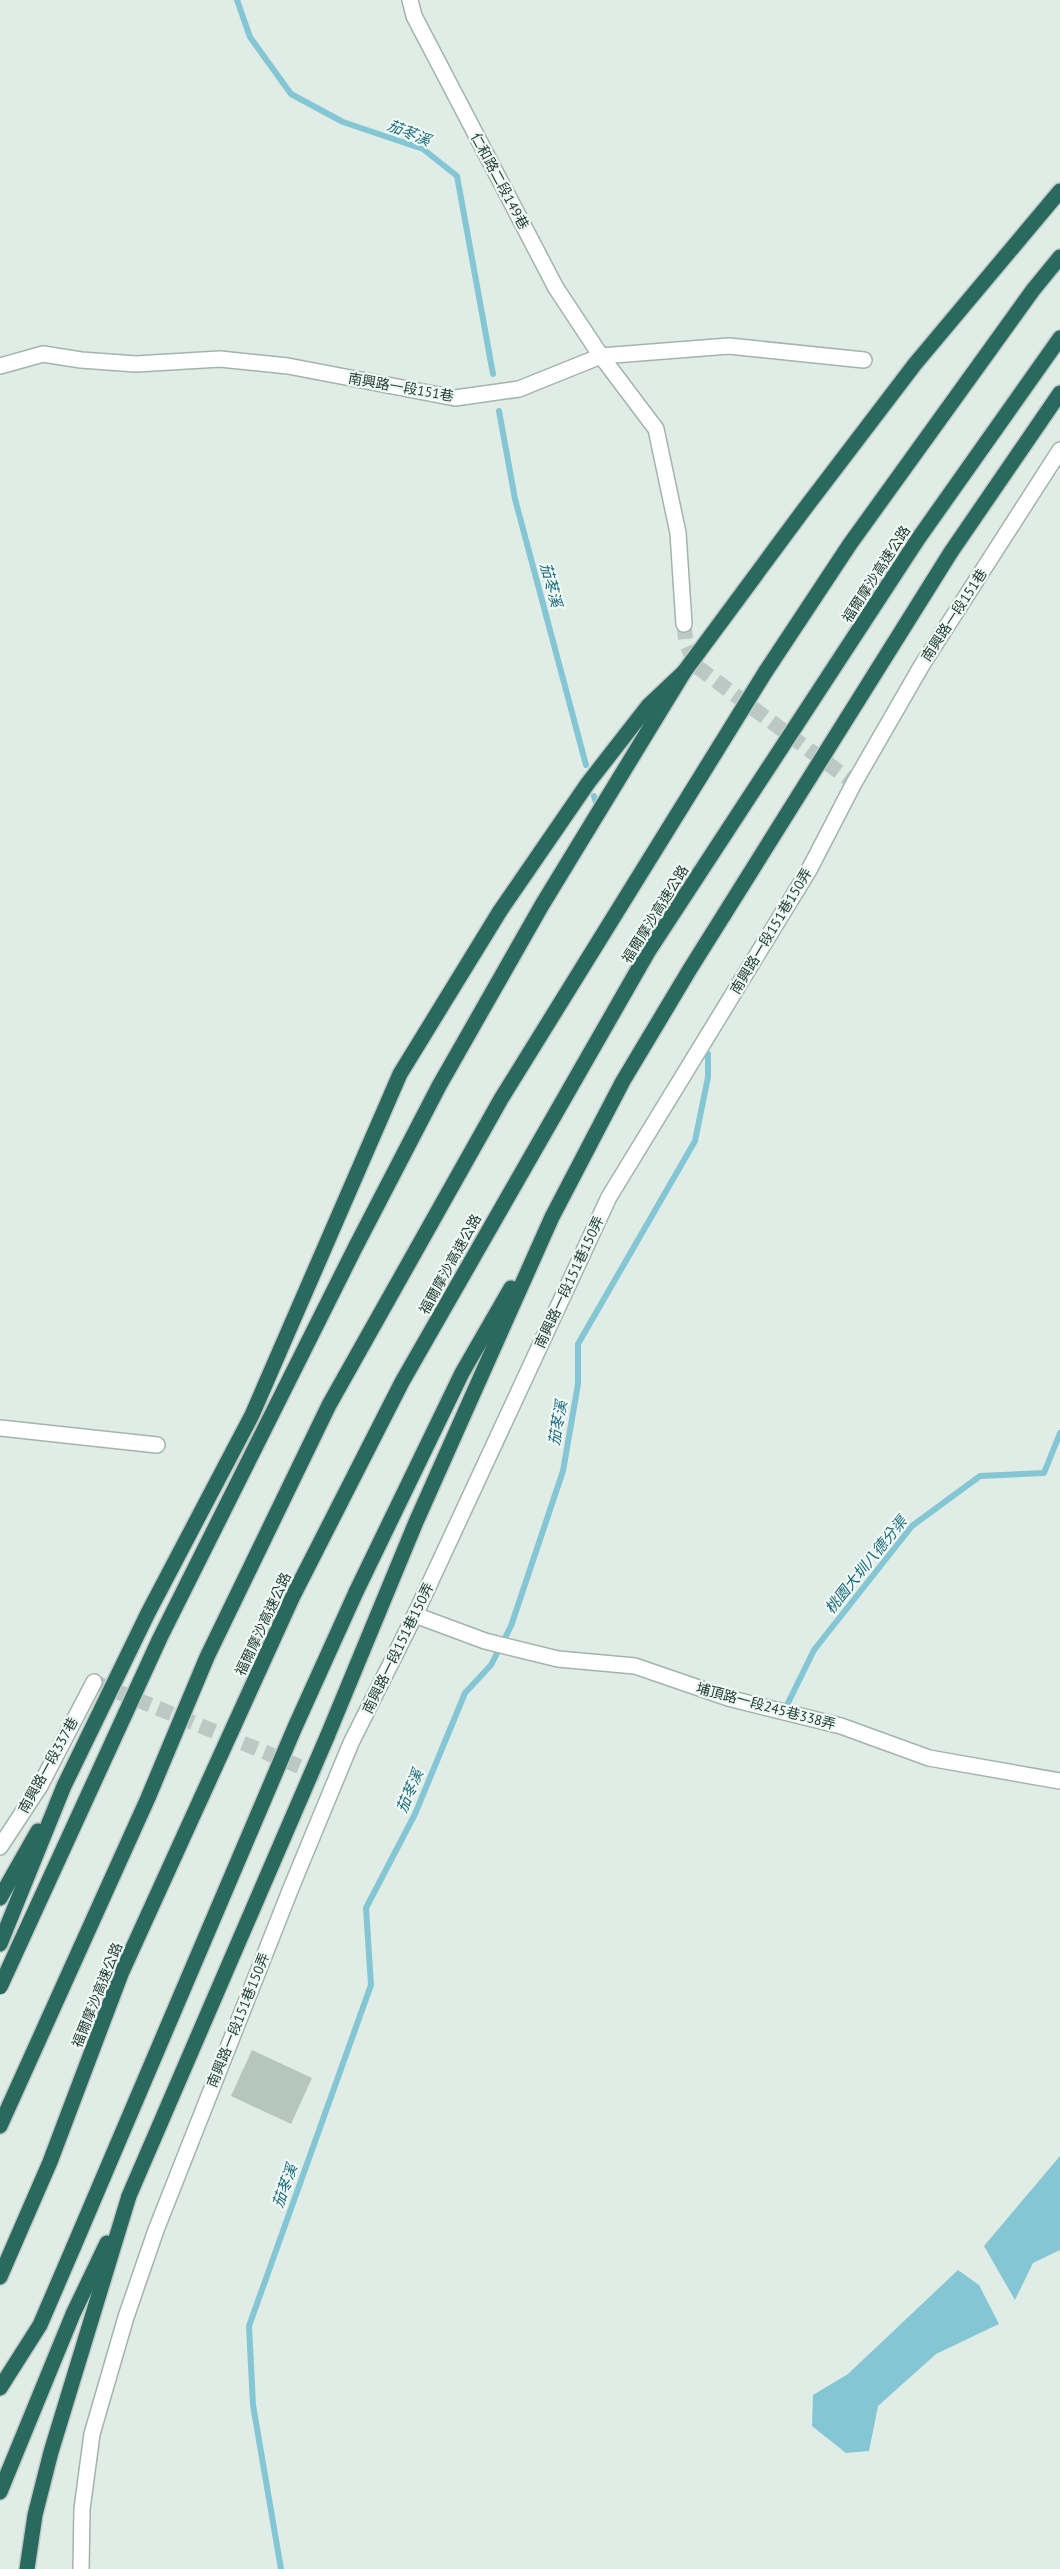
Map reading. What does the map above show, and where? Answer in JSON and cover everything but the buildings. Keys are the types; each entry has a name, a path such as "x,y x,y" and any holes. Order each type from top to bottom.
{"highway":[{"path":"0,1987 160,1638 356,1246 439,1086 542,905 684,672 915,364 1060,191"},
{"path":"0,2126 148,1798 207,1657 298,1468 329,1405 496,1107 658,843 850,544 1033,290 1060,257"},
{"name":"福爾摩沙高速公路","path":"0,2277 50,2162 122,1974 293,1596 402,1382 648,952 918,539 1060,338"},
{"path":"0,2388 40,2325 295,1727 356,1592 462,1373 552,1217 623,1081 690,969 951,552 1060,393"},
{"path":"0,1898 64,1786 148,1613 252,1415 400,1074 500,911 588,783 648,706 684,672"},
{"path":"0,2492 73,2314 129,2196 327,1737 416,1522 552,1217"},
{"path":"0,1944 64,1786"},
{"path":"27,2569 35,2515 51,2452 129,2196"}],"street":[{"name":"仁和路二段149巷","path":"410,0 414,16 556,288 601,356"},
{"name":"南興路一段151巷","path":"0,366 43,354 81,360 136,364 220,359 288,366 456,398 519,389 601,356 729,346 864,360"},
{"path":"601,356 656,430 678,534 684,624"},
{"name":"南興路一段151巷","path":"854,783 922,665 1060,450"},
{"name":"南興路一段151巷150弄","path":"81,2569 82,2509 92,2434 126,2317 156,2230 335,1781 415,1615 609,1197 809,870 854,783"},
{"path":"0,1428 157,1445"},
{"name":"埔頂路一段245巷338弄","path":"415,1615 485,1641 558,1659 634,1666 728,1698 841,1726 929,1758 1060,1781"},
{"name":"南興路一段337巷","path":"0,1847 40,1786 94,1682"}],"water":[{"path":"1060,2156 1060,2250 1033,2263 1015,2300 984,2246"},
{"path":"958,2270 979,2285 999,2324 936,2354 878,2406 869,2451 846,2453 812,2426 813,2395 848,2374"}],"waterway":[{"name":"茄苳溪","path":"237,0 250,37 291,94 343,122 423,149 457,176 493,374"},
{"name":"茄苳溪","path":"499,411 515,499 586,765"},
{"name":"茄苳溪","path":"594,796 597,806"},
{"name":"茄苳溪","path":"281,2569 253,2405 249,2326 371,1985 366,1908 415,1814 465,1693 491,1665 511,1626 563,1471 578,1384 578,1344 695,1141 708,1077 708,1054"},
{"name":"桃園大圳八德分渠","path":"787,1705 814,1650 912,1526 980,1476 1044,1473 1060,1433"}],"tunnel":[{"path":"684,624 686,643 696,666 854,783"},
{"path":"94,1682 335,1781"}]}
